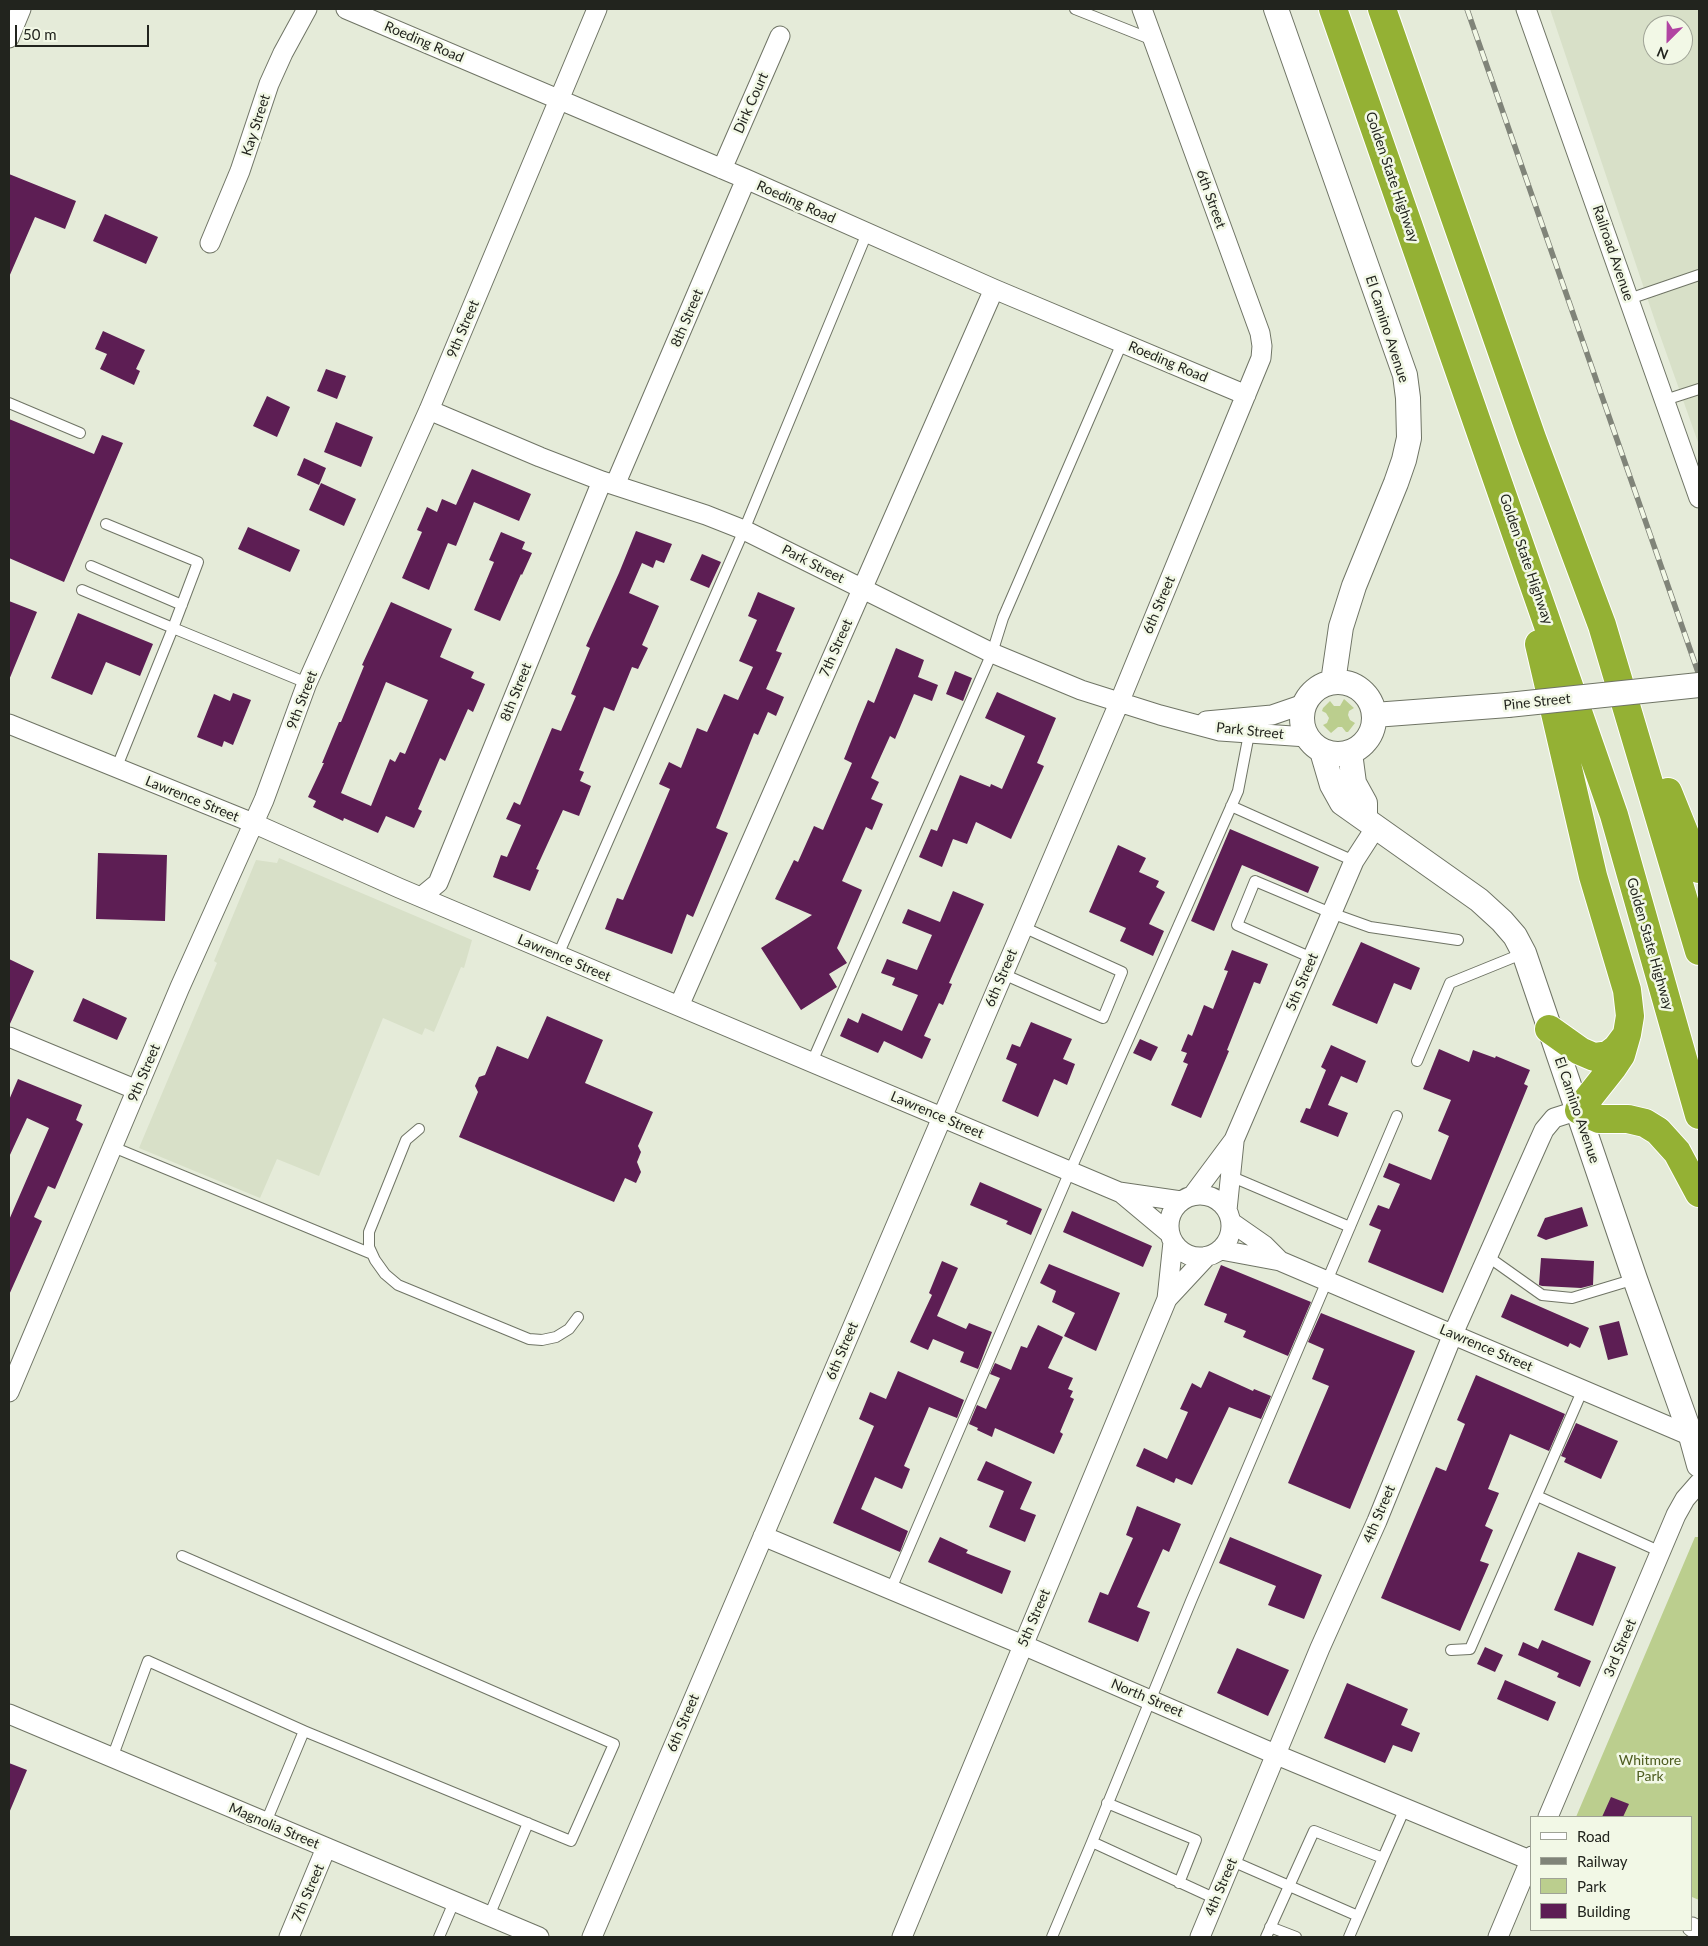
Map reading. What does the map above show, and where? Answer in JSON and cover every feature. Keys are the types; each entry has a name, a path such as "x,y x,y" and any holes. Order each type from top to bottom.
{"highway":[{"name":"Golden State Highway","path":"1333,9 1614,815 1699,1115"},
{"path":"1382,9 1532,438 1602,625 1699,869"},
{"path":"1505,498 1593,876 1627,990 1630,1016 1621,1055 1578,1110 1599,1119 1628,1119 1645,1122 1658,1131 1677,1152 1699,1193"},
{"path":"1602,625 1699,951"},
{"path":"1550,1029 1580,1051 1594,1056 1608,1055 1618,1048 1627,1034"}],"street":[{"path":"9,38 22,9"},
{"name":"Kay Street","path":"210,243 240,171 269,84 283,53 307,9"},
{"name":"Roeding Road","path":"346,9 372,14 558,100 746,179 994,289 1246,396"},
{"name":"9th Street","path":"9,1392 180,987 264,800 307,684 429,410 597,9"},
{"name":"6th Street","path":"592,1937 1118,703 1261,358 1260,333 1142,9"},
{"name":"El Camino Avenue","path":"1276,9 1404,375 1408,398 1409,438 1404,460 1354,586 1344,618 1332,682"},
{"name":"Railroad Avenue","path":"1526,9 1699,498"},
{"name":"Dirk Court","path":"722,169 780,36"},
{"name":"8th Street","path":"421,897 438,883 608,483 746,179"},
{"name":"7th Street","path":"679,1006 994,289"},
{"name":"Park Street","path":"429,410 540,457 608,483 706,515 744,530 992,653 1081,690 1118,703 1194,722 1220,731 1314,744"},
{"path":"1332,682 1345,682 1356,687 1366,695 1372,706 1374,715 1373,730 1367,741 1350,753 1334,755 1314,744 1301,721 1304,704 1314,691 1332,682"},
{"name":"Pine Street","path":"1374,715 1508,705 1699,685"},
{"name":"Park Street","path":"1194,722 1272,715 1304,704"},
{"name":"Lawrence Street","path":"9,724 253,823 421,897 1119,1192 1187,1198"},
{"name":"El Camino Avenue","path":"1314,744 1342,804 1485,905 1515,936 1524,954 1635,1279 1691,1436 1699,1465"},
{"path":"1350,753 1354,783 1365,803 1370,823"},
{"name":"5th Street","path":"1187,1198 1234,1140 1370,823"},
{"path":"10,1042 137,1090"},
{"name":"4th Street","path":"1200,1937 1323,1640 1377,1521 1453,1334 1544,1130 1554,1118 1578,1110"},
{"name":"5th Street","path":"1229,1216 1230,1176 1234,1140"},
{"name":"Lawrence Street","path":"1119,1192 1171,1238"},
{"path":"1210,1196 1219,1201 1229,1216 1230,1234 1214,1253 1194,1256 1180,1250 1171,1238 1169,1220 1174,1209 1187,1198 1210,1196"},
{"name":"Lawrence Street","path":"1229,1216 1280,1261"},
{"name":"5th Street","path":"902,1937 1167,1299 1171,1238"},
{"name":"Lawrence Street","path":"1214,1253 1280,1261 1691,1436"},
{"name":"5th Street","path":"1167,1299 1214,1253"},
{"name":"3rd Street","path":"1548,1816 1661,1552 1685,1499 1699,1483"},
{"name":"North Street","path":"763,1536 1023,1645 1276,1755 1530,1859"},
{"name":"Magnolia Street","path":"9,1714 539,1937"},
{"name":"7th Street","path":"289,1937 326,1848"},
{"path":"1498,1937 1530,1861"}],"lane":[{"path":"1075,9 1153,40"},
{"path":"558,955 744,530 867,233"},
{"path":"1629,299 1699,275"},
{"path":"812,1062 992,653 1003,618 1122,343"},
{"path":"1665,400 1699,389"},
{"path":"9,403 80,433"},
{"path":"106,524 198,562 116,769"},
{"path":"92,566 182,604"},
{"path":"82,590 307,684"},
{"path":"891,1589 1070,1171 1238,790 1249,734"},
{"path":"1231,806 1354,861"},
{"path":"1312,958 1237,925 1255,881 1370,927 1458,940"},
{"path":"1003,974 1103,1018 1122,972 1022,927"},
{"path":"1417,1061 1450,983 1524,954"},
{"path":"1052,1937 1397,1116"},
{"path":"420,1129 406,1140 369,1232 369,1247 385,1274 398,1284 529,1340 556,1337 569,1329 578,1316"},
{"path":"113,1147 372,1254"},
{"path":"1230,1176 1350,1227"},
{"path":"1487,1256 1542,1295 1572,1298 1635,1279"},
{"path":"1452,1650 1470,1649 1583,1389"},
{"path":"1537,1496 1661,1552"},
{"path":"112,1758 148,1661 304,1731 571,1842 614,1744 182,1556"},
{"path":"266,1822 304,1731"},
{"path":"1108,1803 1196,1840 1179,1883"},
{"path":"1349,1937 1405,1808"},
{"path":"489,1916 528,1823"},
{"path":"1266,1937 1314,1831 1383,1858"},
{"path":"1092,1842 1216,1899"},
{"path":"1232,1861 1358,1916"},
{"path":"439,1937 454,1902"},
{"path":"1270,1927 1296,1937"}],"shaded area":[{"path":"1550,9 1699,9 1699,445 1657,327"},
{"path":"279,858 472,940 464,968 461,967 434,1032 425,1028 422,1035 383,1018 319,1176 277,1159 260,1198 139,1148 217,963 214,961 256,860 277,863"}],"green space":[{"path":"1344,699 1354,708 1349,711 1348,715 1350,720 1355,723 1348,732 1342,727 1338,727 1331,733 1323,725 1327,723 1329,718 1322,711 1323,708 1330,701 1334,706 1340,706"},
{"name":"Whitmore Park","path":"1695,1537 1699,1537 1699,1900 1693,1897 1693,1816 1576,1816"}],"building":[{"path":"9,174 76,201 65,229 35,217 9,277"},
{"path":"105,214 158,237 146,264 93,241"},
{"path":"103,331 145,350 136,369 140,371 134,385 100,369 107,354 95,349"},
{"path":"326,369 346,376 337,399 317,391"},
{"path":"267,396 290,407 277,437 253,426"},
{"path":"9,419 94,454 102,435 123,443 64,582 9,558"},
{"path":"336,422 373,437 361,467 324,452"},
{"path":"304,458 326,468 319,485 297,475"},
{"path":"472,469 531,494 519,521 474,502 456,546 448,543 429,590 402,578 422,532 417,530 427,507 437,512 442,499 456,505"},
{"path":"321,483 356,499 344,526 309,510"},
{"path":"248,527 300,550 290,572 238,549"},
{"path":"636,531 672,544 664,563 656,560 653,568 642,563 629,593 659,606 642,645 648,648 638,669 632,667 614,711 604,707 579,770 584,772 580,781 591,786 579,816 563,810 536,869 539,870 530,891 493,877 501,855 507,857 521,825 506,819 514,802 520,805 552,728 561,731 576,696 571,694 590,648 586,646"},
{"path":"501,532 525,542 522,549 532,553 500,621 474,610 494,562 489,560"},
{"path":"702,554 721,562 709,588 690,580"},
{"path":"758,592 795,608 776,651 782,653 766,689 784,697 776,716 768,712 758,735 754,733 716,828 728,833 693,917 687,914 672,954 605,929 617,898 623,900 670,789 659,784 669,762 681,768 697,728 707,732 724,694 738,700 753,667 739,661 757,620 748,616"},
{"path":"9,601 37,612 9,680"},
{"path":"391,602 452,629 440,657 474,672 471,678 485,684 473,712 468,709 445,761 440,758 418,809 422,811 414,828 386,816 378,833 344,818 343,821 313,807 316,801 308,797 364,666 362,665","holes":["386,682 428,700 405,754 400,752 395,762 390,759 371,806 341,793"]},
{"path":"78,613 153,644 140,676 106,662 92,695 51,678"},
{"path":"896,648 924,660 918,677 938,685 932,701 914,694 895,739 890,736 871,778 879,782 871,799 883,804 872,830 866,827 842,881 862,890 837,948 847,963 829,974 837,987 801,1010 761,948 812,915 775,899 794,860 798,862 814,826 823,830 852,763 844,759 858,724 868,700 874,703"},
{"path":"955,671 972,678 963,701 946,694"},
{"path":"997,692 1056,718 1037,763 1044,766 1011,839 976,822 967,844 953,839 942,867 919,857 931,829 937,831 960,775 990,787 991,784 1002,789 1025,736 985,718"},
{"path":"233,693 251,700 233,745 224,741 222,747 197,737 214,694 230,701"},
{"path":"1230,829 1319,867 1308,893 1242,865 1214,931 1191,921"},
{"path":"1118,845 1146,858 1139,872 1159,881 1156,887 1165,892 1149,924 1164,931 1153,956 1120,941 1126,928 1089,912"},
{"path":"98,853 167,855 165,921 96,919"},
{"path":"953,891 984,904 949,983 952,984 943,1005 939,1003 924,1036 931,1039 922,1059 884,1041 878,1053 840,1036 848,1018 858,1023 862,1013 902,1031 918,995 892,985 895,978 881,973 887,959 917,970 932,935 902,923 908,909 940,922"},
{"path":"1361,942 1420,968 1411,990 1394,983 1377,1024 1332,1005"},
{"path":"1232,950 1268,964 1260,984 1254,982 1227,1050 1229,1051 1201,1118 1171,1105 1188,1064 1183,1062 1187,1053 1181,1051 1188,1034 1192,1036 1204,1005 1213,1009 1228,971 1224,970"},
{"path":"9,959 34,971 9,1026"},
{"path":"83,998 127,1018 117,1040 73,1021"},
{"path":"547,1016 603,1040 585,1083 653,1112 638,1146 641,1152 637,1162 641,1172 636,1183 625,1178 614,1202 459,1137 478,1092 475,1086 479,1077 485,1075 497,1046 528,1059"},
{"path":"1031,1022 1072,1039 1063,1059 1075,1064 1067,1085 1054,1079 1038,1117 1002,1101 1017,1064 1006,1059 1012,1044 1020,1047"},
{"path":"1140,1039 1158,1047 1151,1061 1133,1053"},
{"path":"1331,1045 1366,1061 1357,1083 1341,1076 1328,1105 1348,1113 1338,1137 1300,1122 1306,1108 1310,1109 1326,1070 1321,1067"},
{"path":"1439,1049 1469,1062 1473,1050 1495,1058 1496,1056 1530,1070 1524,1084 1528,1086 1443,1293 1368,1262 1381,1230 1369,1225 1378,1205 1389,1209 1400,1184 1383,1177 1389,1163 1431,1180 1449,1136 1438,1131 1451,1100 1423,1089"},
{"path":"18,1079 82,1105 76,1120 83,1124 55,1189 48,1186 34,1217 42,1221 9,1295 9,1220 49,1128 27,1118 9,1157 9,1100"},
{"path":"980,1182 1042,1209 1031,1235 1006,1224 1008,1221 970,1205"},
{"path":"1582,1207 1588,1226 1546,1240 1537,1236 1545,1218"},
{"path":"1072,1211 1152,1246 1143,1267 1063,1232"},
{"path":"1541,1258 1594,1261 1593,1285 1581,1288 1539,1285"},
{"path":"942,1261 958,1268 937,1316 966,1329 969,1323 992,1332 978,1369 960,1362 964,1352 933,1339 928,1350 910,1342 932,1295 929,1293"},
{"path":"1049,1264 1120,1293 1096,1351 1064,1336 1075,1313 1052,1302 1056,1291 1040,1283"},
{"path":"1221,1265 1311,1302 1288,1356 1243,1337 1246,1331 1224,1322 1227,1314 1204,1305"},
{"path":"1511,1294 1589,1328 1580,1348 1570,1343 1568,1347 1501,1317"},
{"path":"1321,1313 1415,1351 1350,1509 1288,1483 1329,1386 1312,1379 1324,1349 1308,1342"},
{"path":"1619,1321 1628,1355 1608,1360 1599,1326"},
{"path":"1038,1325 1063,1337 1048,1368 1073,1378 1068,1389 1073,1391 1070,1397 1074,1399 1060,1432 1063,1434 1054,1454 995,1428 992,1437 969,1424 977,1405 986,1409 1000,1378 990,1374 995,1363 1011,1370 1021,1346 1027,1348"},
{"path":"898,1371 964,1400 957,1418 929,1407 904,1466 910,1469 902,1489 875,1477 861,1509 908,1531 900,1552 833,1523 874,1426 859,1419 870,1392 886,1399"},
{"path":"1209,1371 1253,1391 1254,1389 1271,1396 1261,1419 1229,1407 1192,1485 1176,1478 1174,1483 1136,1466 1144,1448 1167,1459 1188,1412 1180,1409 1192,1383 1201,1388"},
{"path":"1476,1375 1565,1414 1549,1451 1510,1434 1488,1489 1499,1493 1485,1526 1493,1530 1480,1561 1489,1564 1460,1631 1381,1598 1436,1467 1446,1471 1465,1424 1457,1420"},
{"path":"1576,1423 1618,1441 1601,1479 1564,1462 1566,1458 1561,1456"},
{"path":"986,1461 1032,1482 1020,1509 1036,1515 1025,1542 989,1527 1004,1491 977,1480"},
{"path":"1137,1506 1181,1524 1169,1552 1163,1549 1137,1607 1150,1612 1138,1642 1088,1622 1100,1592 1108,1595 1133,1538 1126,1535"},
{"path":"940,1537 968,1550 966,1553 1011,1571 1002,1594 928,1562"},
{"path":"1230,1537 1322,1575 1304,1619 1268,1605 1276,1586 1219,1563"},
{"path":"1578,1552 1616,1567 1593,1626 1554,1610"},
{"path":"1542,1640 1591,1661 1580,1687 1557,1677 1559,1673 1518,1655 1523,1642 1538,1649"},
{"path":"1485,1647 1503,1655 1495,1672 1477,1664"},
{"path":"1237,1648 1289,1670 1268,1716 1217,1693"},
{"path":"1505,1680 1556,1702 1548,1721 1497,1699"},
{"path":"1347,1683 1408,1709 1401,1725 1420,1733 1412,1752 1393,1745 1385,1763 1324,1738"},
{"path":"9,1763 27,1770 9,1813"},
{"path":"1611,1797 1629,1804 1623,1816 1602,1816"}],"railway":[{"path":"1467,9 1699,675"}]}
